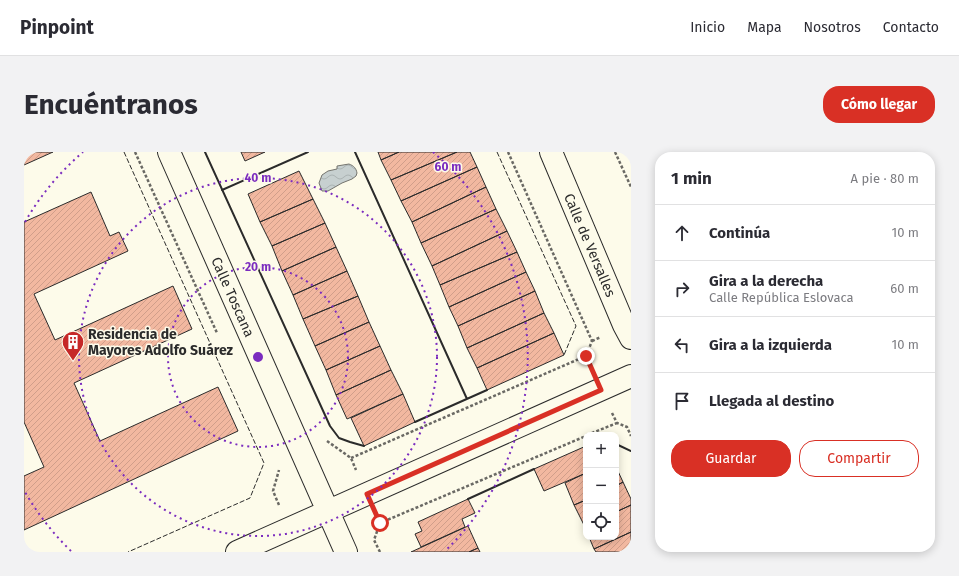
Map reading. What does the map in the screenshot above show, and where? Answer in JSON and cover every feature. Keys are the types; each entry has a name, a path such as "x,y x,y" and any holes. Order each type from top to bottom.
{"street":[{"name":"Calle Toscana","path":"168,152 346,552"},
{"name":"Calle de Versalles","path":"551,152 624,325 631,338"},
{"path":"237,552 631,376"}],"path":[{"path":"135,152 220,340"},
{"path":"351,458 586,356 592,341 508,152"},
{"path":"615,152 631,188"},
{"path":"586,356 617,423 627,427 631,436"},
{"path":"594,432 617,423"},
{"path":"627,427 631,425"},
{"path":"324,435 328,442 351,458 367,494"},
{"path":"380,552 374,540 380,523 583,437"},
{"path":"280,469 273,491 289,529"}],"water":[{"path":"349,164 355,168 357,173 356,176 328,191 322,191 319,183 322,175 328,171 337,169 337,166"}],"building":[{"path":"24,152 53,152 24,165"},
{"path":"241,152 265,152 245,161"},
{"path":"378,152 399,152 381,160"},
{"path":"399,152 457,152 391,180 381,160"},
{"path":"457,152 470,152 477,167 401,201 391,180"},
{"path":"477,167 486,187 412,222 401,201"},
{"path":"299,171 313,199 260,222 248,194"},
{"path":"486,187 496,209 421,243 412,222"},
{"name":"Residencia de Mayores Adolfo Suárez","path":"91,192 110,236 119,232 128,251 34,294 55,340 173,286 192,329 74,383 100,441 218,387 238,431 24,530 24,476 44,467 24,422 24,222"},
{"path":"313,199 325,223 272,246 260,222"},
{"path":"496,209 507,231 432,266 421,243"},
{"path":"325,223 336,247 282,271 272,246"},
{"path":"507,231 517,252 440,285 432,266"},
{"path":"336,247 347,271 293,295 282,271"},
{"path":"517,252 526,272 449,307 440,285"},
{"path":"347,271 358,296 303,319 293,295"},
{"path":"526,272 535,291 458,326 449,307"},
{"path":"535,291 544,313 467,348 458,326"},
{"path":"358,296 369,322 315,346 303,319"},
{"path":"544,313 554,333 477,368 467,348"},
{"path":"369,322 380,346 326,370 315,346"},
{"path":"554,333 564,355 487,390 477,368"},
{"path":"380,346 391,370 336,395 326,370"},
{"path":"391,370 403,394 347,419 336,395"},
{"path":"403,394 415,422 364,446 351,418"},
{"path":"583,447 583,474 544,491 534,469"},
{"path":"619,473 623,482 619,484"},
{"path":"583,474 583,501 574,505 565,483"},
{"path":"623,482 631,499 631,505 619,511 619,504 619,484"},
{"path":"468,499 475,513 462,519 465,527 421,547 415,534 422,531 418,522"},
{"path":"583,501 583,523 574,505"},
{"path":"631,505 631,532 619,538 619,511"},
{"path":"468,526 478,548 469,552 411,552"},
{"path":"631,532 631,552 596,552 594,549 614,540 619,540 619,538"},
{"path":"590,540 614,540 594,549"},
{"path":"478,548 480,552 469,552"}],"fence":[{"path":"124,152 264,463 250,498 128,552"},
{"path":"497,152 576,326 564,355"}],"wall":[{"path":"205,152 330,426 339,438 364,446"},
{"path":"222,190 308,152"},
{"path":"355,152 467,399"},
{"path":"415,422 487,390"},
{"path":"619,445 631,451"},
{"path":"468,499 534,469"}],"place":[{"name":"Residencia de Mayores Adolfo Suárez","path":"73,362"}],"route":[{"path":"380,523 367,494 601,390 586,356"}]}
